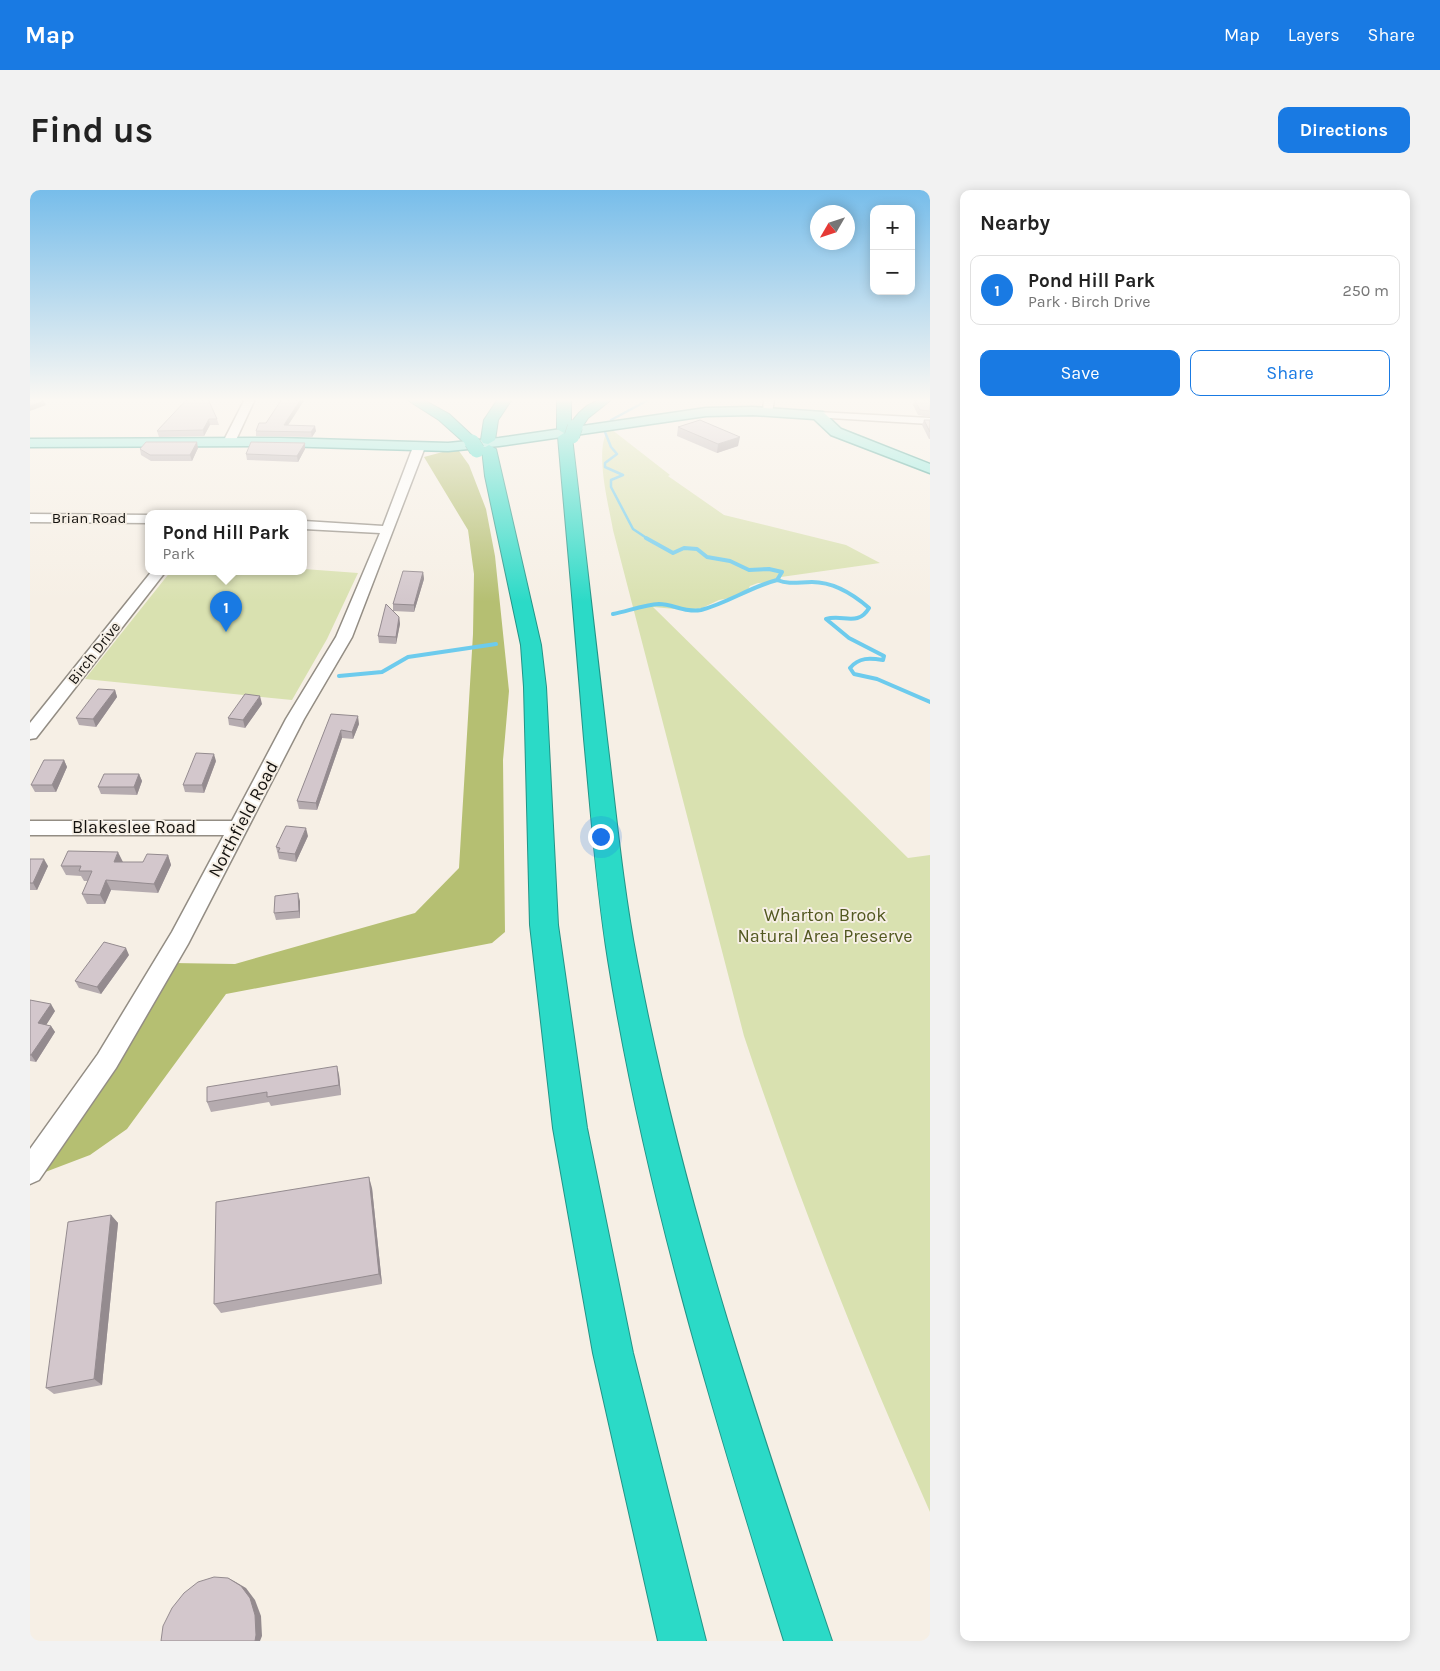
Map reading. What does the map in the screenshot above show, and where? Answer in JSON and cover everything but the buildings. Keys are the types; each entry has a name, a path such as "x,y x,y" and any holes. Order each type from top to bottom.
{"highway":[{"path":"488,467 531,645 535,687 544,925 556,1038 570,1128 613,1353 682,1641"},
{"path":"569,467 570,502 610,879 639,1050 669,1181 704,1308 747,1454 808,1641"}],"street":[{"name":"Northfield Road","path":"30,1171 107,1061 180,938 295,719 344,637 412,467"},
{"name":"Brian Road","path":"30,518 145,518"},
{"path":"307,525 388,530"},
{"name":"Birch Drive","path":"30,734 156,575"},
{"name":"Blakeslee Road","path":"30,828 238,828"}],"green space":[{"path":"430,467 470,467 486,509 495,556 509,691 503,760 505,932 492,943 226,994 127,1129 90,1155 40,1174 173,963 235,964 415,913 459,868 473,634 474,574 468,530"},
{"name":"Wharton Brook Natural Area Preserve","path":"602,467 659,467 670,475 668,476 724,515 846,545 880,563 781,577 780,582 758,583 750,586 746,593 741,596 719,600 702,608 686,610 653,607 908,858 930,855 930,1512 879,1395 831,1277 786,1157 744,1036 613,530"},
{"path":"307,569 358,573 327,639 292,700 85,679 168,575 307,575"}],"waterway":[{"path":"605,467 623,475 611,480 611,487 633,529 648,539"},
{"path":"646,538 673,553 684,548 697,549 707,557 730,561 749,570 769,569 782,572 777,580"},
{"path":"613,614 659,604 695,611 701,610 777,580"},
{"path":"777,580 790,583 812,582 828,584 850,594 869,608 865,614 855,619 826,619 849,638 884,656 883,660 861,660 850,668 854,674 877,679 930,702"},
{"path":"339,676 382,672 408,657 496,644"}],"place":[{"name":"Pond Hill Park","path":"226,632"}]}
